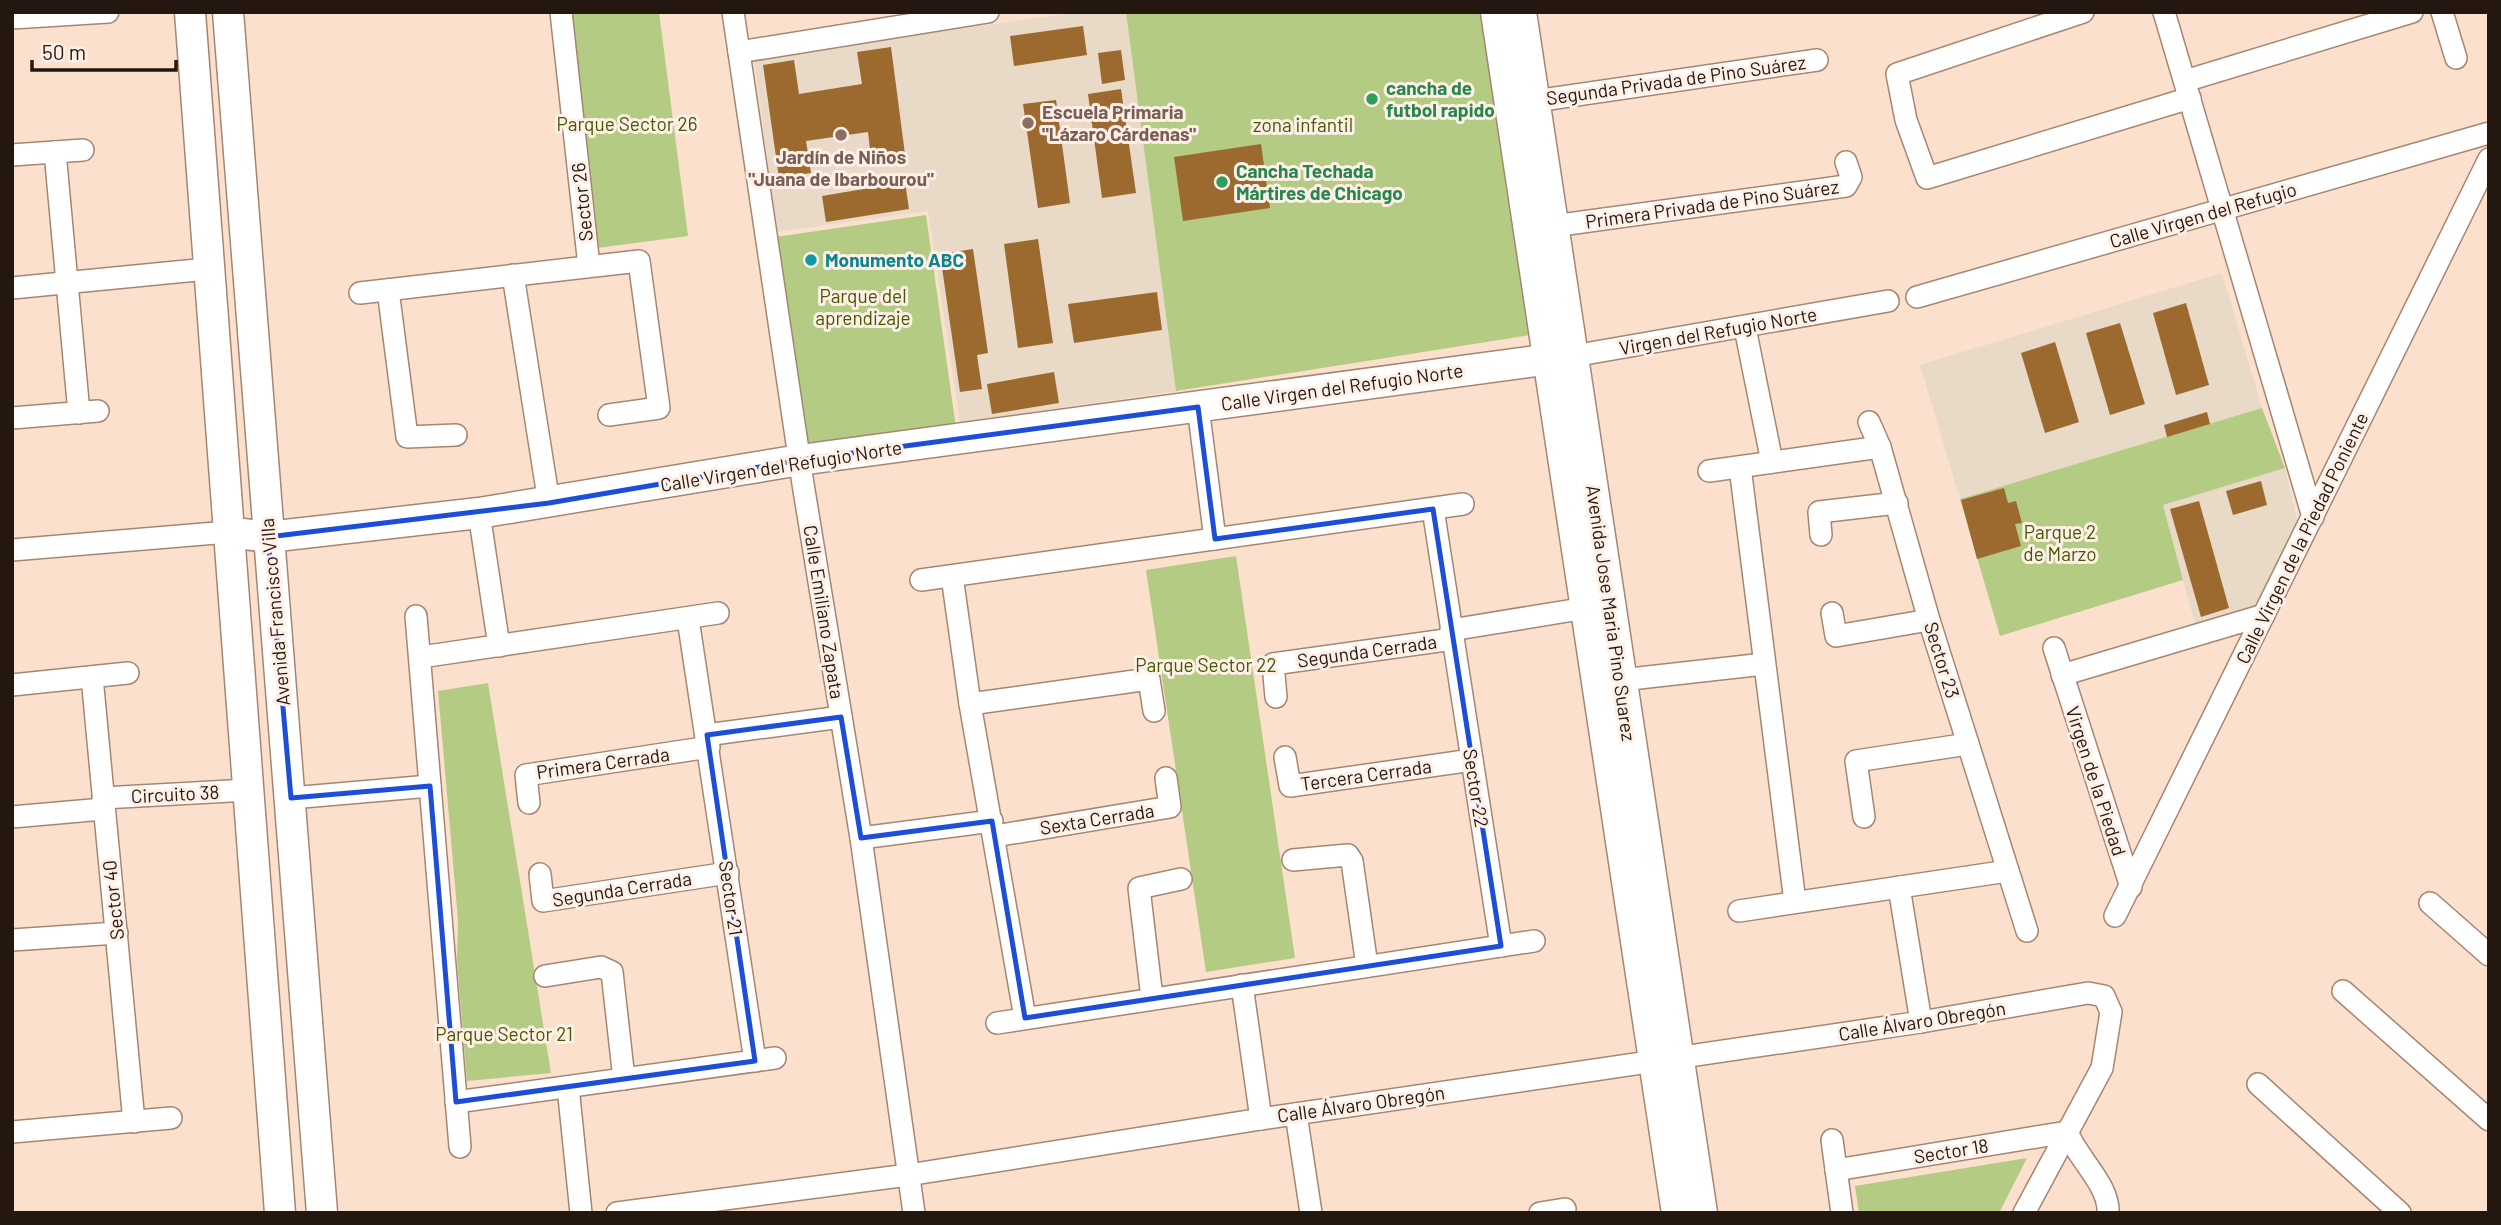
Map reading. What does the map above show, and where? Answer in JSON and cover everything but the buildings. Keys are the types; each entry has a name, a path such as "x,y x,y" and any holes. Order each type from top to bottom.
{"street":[{"path":"12,18 108,12"},
{"name":"Avenida Francisco Villa","path":"190,12 207,270 280,1213"},
{"name":"Avenida Francisco Villa","path":"228,12 322,1213"},
{"name":"Sector 26","path":"561,12 589,266"},
{"name":"Calle Emiliano Zapata","path":"733,12 800,460 861,838 914,1213"},
{"path":"739,52 988,12"},
{"name":"Avenida Jose Maria Pino Suarez","path":"1496,12 1621,680 1666,1059 1676,1213"},
{"name":"Avenida Jose Maria Pino Suarez","path":"1521,12 1553,226 1561,358 1586,608 1666,1059 1702,1213"},
{"path":"2083,12 1897,74 1906,120 1924,174 1932,178 2412,12"},
{"path":"2164,12 2313,517"},
{"path":"2442,12 2456,58"},
{"name":"Segunda Privada de Pino Suárez","path":"1535,101 1818,60"},
{"name":"Calle Virgen del Refugio","path":"1917,297 2489,133"},
{"path":"12,156 83,150"},
{"path":"12,418 88,412 67,283 55,152"},
{"name":"Calle Virgen de la Piedad Poniente","path":"2115,916 2489,159"},
{"name":"Primera Privada de Pino Suárez","path":"1553,226 1846,186 1851,177 1846,162"},
{"name":"Sector 26","path":"360,293 639,261 659,408 609,415"},
{"path":"12,288 207,270"},
{"path":"513,275 548,503"},
{"path":"388,290 407,438 456,435"},
{"name":"Virgen del Refugio Norte","path":"1561,358 1888,301"},
{"path":"1745,328 1772,462"},
{"name":"Calle Virgen del Refugio Norte","path":"12,550 228,532 268,537 480,513 800,460 1561,358"},
{"path":"1198,407 1215,540"},
{"name":"Sector 23","path":"1869,422 1880,447 1929,620 2026,930"},
{"path":"1709,471 1880,447"},
{"path":"1740,467 1795,902"},
{"path":"1821,534 1819,512 1897,503"},
{"path":"921,580 1463,504"},
{"name":"Sector 22","path":"1433,509 1501,946"},
{"path":"480,513 499,646"},
{"path":"953,576 970,704 994,828 1025,1018"},
{"path":"1452,634 1586,608"},
{"path":"421,657 718,613"},
{"path":"1832,613 1836,636 1929,620"},
{"path":"2062,675 2264,615"},
{"path":"416,616 460,1147"},
{"name":"Sector 21","path":"456,1102 765,1060 728,873 688,618"},
{"name":"Segunda Cerrada","path":"1276,697 1273,664 1452,634"},
{"name":"Virgen de la Piedad","path":"2054,648 2130,887"},
{"path":"1621,680 1764,664"},
{"path":"12,684 128,673"},
{"name":"Sector 40","path":"92,677 134,1122"},
{"path":"970,704 1149,679 1154,711"},
{"path":"708,741 841,717"},
{"name":"Primera Cerrada","path":"529,803 526,775 708,741"},
{"path":"1864,817 1856,761 1968,744"},
{"name":"Tercera Cerrada","path":"1285,757 1290,786 1472,760"},
{"name":"Sexta Cerrada","path":"994,828 1170,807 1166,778"},
{"path":"291,798 430,786"},
{"name":"Circuito 38","path":"12,817 103,804 248,790"},
{"path":"861,838 994,828"},
{"path":"1293,860 1348,855 1352,862 1367,966"},
{"path":"1739,911 2008,871"},
{"name":"Segunda Cerrada","path":"540,874 543,901 728,873"},
{"path":"1152,998 1139,888 1181,879"},
{"path":"1899,887 1921,1022"},
{"path":"2430,903 2489,955"},
{"path":"12,940 117,933"},
{"path":"997,1023 1534,941"},
{"path":"545,976 601,967 612,972 624,1079"},
{"path":"1242,985 1261,1119"},
{"path":"2343,991 2489,1120"},
{"name":"Calle Álvaro Obregón","path":"617,1213 908,1175 1261,1119 1921,1022 2088,993 2104,996 2111,1012 2102,1068 2067,1132"},
{"path":"2258,1083 2400,1213"},
{"path":"568,1087 581,1213"},
{"path":"1296,1114 1311,1213"},
{"path":"12,1132 171,1118"},
{"path":"2067,1132 2074,1149 2109,1199 2108,1213"},
{"path":"2024,1213 2067,1132"},
{"name":"Sector 18","path":"1836,1170 2067,1132"},
{"path":"1832,1140 1842,1213"},
{"path":"1540,1213 1565,1209"}],"highlighted area":[{"path":"1198,407 1215,539 1433,509 1501,946 1025,1018 992,821 861,838 841,717 707,735 755,1061 456,1102 430,786 291,798 268,537 549,503 800,460"}],"shaded area":[{"path":"1079,12 1126,12 1176,391 960,422 928,211 777,232 754,58"},
{"path":"2222,273 2262,408 1960,499 1920,365"},
{"path":"2285,468 2298,525 2257,606 2195,624 2163,505"}],"green space":[{"name":"Parque Sector 26","path":"567,12 659,12 688,236 597,248"},
{"name":"zona infantil","path":"1126,12 1483,12 1530,335 1176,391"},
{"name":"Parque del aprendizaje","path":"926,215 956,428 807,450 776,237"},
{"name":"Parque 2 de Marzo","path":"2262,408 2285,468 2163,505 2183,580 2000,636 1960,499"},
{"name":"Parque Sector 22","path":"1236,556 1295,958 1206,972 1146,570"},
{"name":"Parque Sector 21","path":"488,683 551,1073 467,1081 457,961 458,920 438,691"},
{"path":"2027,1158 1999,1213 1859,1213 1855,1186"}],"place":[{"name":"cancha de futbol rapido","path":"1372,99"},
{"name":"Escuela Primaria \"Lázaro Cárdenas\"","path":"1028,123"},
{"name":"Jardín de Niños \"Juana de Ibarbourou\"","path":"841,135"},
{"name":"Cancha Techada Mártires de Chicago","path":"1222,182"},
{"name":"Monumento ABC","path":"811,260"}]}
